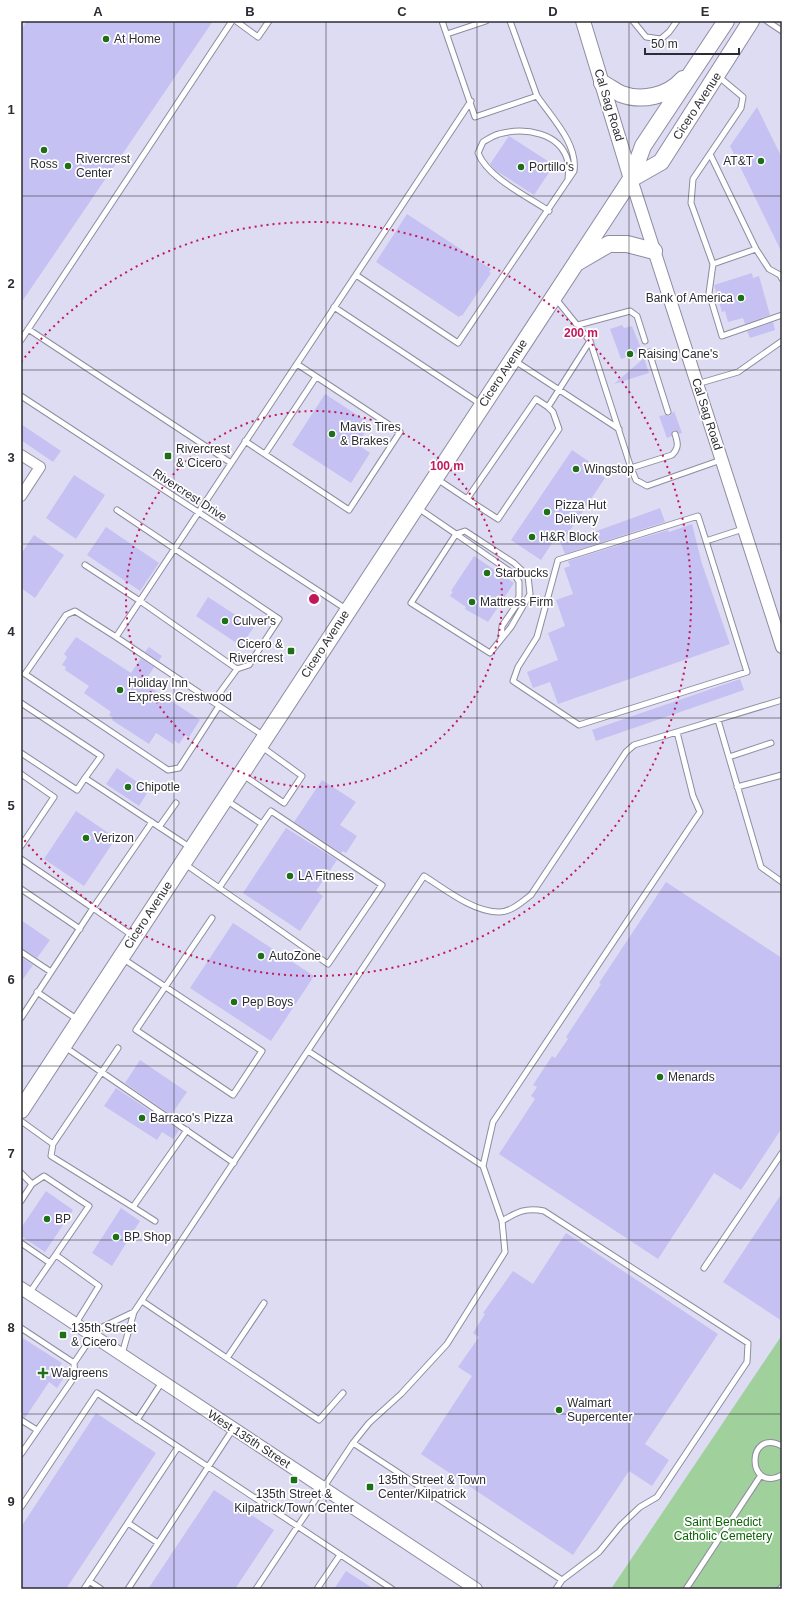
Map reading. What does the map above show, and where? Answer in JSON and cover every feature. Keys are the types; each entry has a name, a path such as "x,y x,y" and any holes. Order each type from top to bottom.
{"main road":[{"name":"Cal Sag Road","path":"583,21 631,179"},
{"name":"Cicero Avenue","path":"21,1110 347,610 631,179 643,146 726,21"},
{"name":"Cicero Avenue","path":"631,179 661,162 751,21"},
{"path":"602,82 622,94 641,98 655,96 678,84 700,60"},
{"path":"575,264 609,244 628,244 654,251"}],"street":[{"name":"Cal Sag Road","path":"631,179 782,647"},
{"path":"21,455 40,467 21,496"},
{"name":"West 135th Street","path":"24,1287 233,1429 476,1589"}],"lane":[{"path":"21,340 232,21"},
{"path":"236,21 258,37 270,21"},
{"path":"442,21 471,101 475,117 537,96"},
{"path":"447,34 486,21"},
{"path":"356,275 458,343 533,230 568,182 574,172 575,161 568,142 537,96 510,21"},
{"path":"633,21 646,38 661,39 669,32 677,21"},
{"path":"767,21 782,31"},
{"path":"717,75 743,97 741,108 693,179 691,203 713,264 709,293 722,336 782,315"},
{"path":"116,637 471,101"},
{"path":"549,210 503,181 482,164 478,153 483,142 498,134 524,131 549,136 564,150 569,163 568,182"},
{"path":"710,154 756,249 769,269 781,276"},
{"path":"713,264 756,249"},
{"path":"554,296 590,342 619,429 630,468 636,480 647,486 722,460"},
{"path":"334,307 482,405"},
{"path":"578,325 630,311 637,316 645,341"},
{"path":"28,329 231,463"},
{"path":"697,384 738,372 782,341"},
{"path":"548,407 558,389 590,342"},
{"path":"649,352 668,412"},
{"path":"512,360 619,429"},
{"path":"246,441 349,510 400,432 297,364"},
{"path":"265,454 316,376"},
{"name":"Rivercrest Drive","path":"21,396 347,610"},
{"path":"435,477 467,499 498,519 559,429 553,412 548,407 536,399 467,499"},
{"path":"630,468 672,455 678,444 675,434"},
{"path":"416,507 515,574 519,582 519,596 515,607 502,626 501,639"},
{"path":"117,510 279,620 249,665 237,669 213,702"},
{"path":"698,516 706,541 747,672 579,725 513,681 518,667 537,637 558,560 698,516"},
{"path":"706,541 744,529"},
{"path":"464,531 514,563 528,576 530,594 511,627 490,654 411,603 456,534 464,531"},
{"path":"85,565 140,600 237,669"},
{"path":"219,706 178,768 168,770 25,674 66,615 75,611 219,706 302,776 284,803 241,773"},
{"path":"122,1354 134,1312 424,876 472,906 499,912 517,906 530,895 626,752 634,745 782,700"},
{"path":"21,703 101,756 77,790 21,753"},
{"path":"718,720 760,867 782,882"},
{"path":"256,1589 368,1423 406,1389 447,1344 505,1252 502,1221 483,1166 494,1122 700,812 693,796 677,732"},
{"path":"729,757 771,743"},
{"path":"21,774 54,797 21,846"},
{"path":"737,787 782,775"},
{"path":"85,778 192,848"},
{"path":"224,799 262,824"},
{"path":"160,827 176,803"},
{"path":"182,863 328,964 382,885 271,812 219,888"},
{"path":"21,1018 93,908 152,822"},
{"path":"21,859 134,937"},
{"path":"21,889 80,929"},
{"path":"121,957 165,987 262,1051 232,1095 136,1030 165,987 212,918"},
{"path":"21,952 51,972"},
{"path":"37,992 79,1021"},
{"path":"63,1046 234,1163"},
{"path":"118,1048 53,1144 51,1156 155,1220"},
{"path":"308,1051 483,1166"},
{"path":"21,1121 53,1144"},
{"path":"133,1206 187,1130"},
{"path":"704,1268 782,1153"},
{"path":"21,1173 32,1184"},
{"path":"21,1201 32,1184 44,1176 89,1206 50,1264 24,1287"},
{"path":"502,1221 520,1210 533,1208 544,1211 748,1343 747,1362 657,1497 640,1507 626,1520 599,1552 562,1580 556,1589"},
{"path":"21,1242 50,1264"},
{"path":"56,1255 100,1286 76,1323"},
{"path":"142,1300 319,1420 343,1393"},
{"path":"227,1358 264,1303"},
{"path":"21,1454 75,1376 74,1363 92,1334 134,1312"},
{"path":"21,1328 74,1363"},
{"path":"137,1420 162,1381"},
{"path":"21,1507 97,1393 392,1589"},
{"path":"21,1420 37,1430"},
{"path":"128,1589 233,1429"},
{"path":"782,1446 772,1443 766,1444 756,1452 754,1465 761,1475 770,1478 782,1475"},
{"path":"353,1444 562,1580"},
{"path":"84,1589 178,1447"},
{"path":"686,1589 761,1475"},
{"path":"128,1523 158,1544"},
{"path":"317,1589 340,1555"},
{"path":"89,1581 101,1589"}],"green space":[{"name":"Saint Benedict Catholic Cemetery","path":"782,1335 782,1589 611,1589"}],"building":[{"name":"Rivercrest Center","path":"27,21 213,21 21,303 21,30"},
{"path":"757,107 782,158 782,253 730,146"},
{"name":"Portillo's","path":"509,136 551,163 552,168 534,195 495,170 490,164"},
{"path":"407,214 491,269 489,272 491,273 462,316 461,315 459,317 376,262"},
{"name":"Bank of America","path":"752,273 753,278 759,276 770,315 745,324 743,318 728,322 725,311 722,312 714,285"},
{"path":"773,322 775,330 750,338 747,331"},
{"path":"622,325 624,328 632,326 642,351 621,359 610,329"},
{"path":"644,358 649,373 614,384"},
{"name":"Mavis Tires & Brakes","path":"325,394 371,424 357,444 370,453 351,483 292,445"},
{"path":"674,411 682,433 679,434 677,431 673,430 672,436 667,438 659,416 670,416"},
{"path":"21,424 61,451 53,462 21,440"},
{"path":"572,450 600,469 597,473 605,478 561,544 558,534 541,560 511,540"},
{"path":"74,475 105,495 76,539 46,518"},
{"path":"660,508 665,522 565,554 561,544"},
{"path":"692,524 702,564 730,644 558,704 550,682 533,688 527,672 558,660 548,633 565,626 556,600 573,594 564,568 570,566 568,561"},
{"path":"106,527 159,563 140,591 87,555"},
{"path":"34,535 64,555 35,598 21,588 21,554"},
{"path":"474,556 514,583 488,622 465,609 466,607 450,596 453,592 451,591"},
{"name":"Culver's","path":"208,597 254,627 241,646 196,616"},
{"name":"Holiday Inn Express Crestwood","path":"76,637 131,673 141,658 154,667 144,683 200,720 189,737 185,735 179,744 174,740 173,744 156,733 149,744 112,720 113,718 109,715 111,712 84,693 89,686 65,670 66,667 62,665 67,657 64,654"},
{"path":"149,647 162,656 159,661 145,652"},
{"path":"740,679 744,690 596,741 592,730"},
{"name":"Chipotle","path":"117,768 149,790 139,806 106,784"},
{"path":"322,780 356,802 340,825 357,836 346,853 343,851 341,853 294,822"},
{"path":"76,811 116,838 84,886 44,859"},
{"name":"LA Fitness","path":"286,828 337,860 316,891 323,896 300,931 243,893"},
{"name":"Menards","path":"666,882 782,958 782,1128 741,1190 714,1173 658,1259 499,1154 535,1099 531,1096 537,1087 533,1085 552,1056 555,1058 568,1039 566,1037 601,984 599,983"},
{"path":"21,920 50,940 37,958 21,948"},
{"path":"233,923 314,976 271,1041 190,988"},
{"path":"21,957 33,965 21,982"},
{"path":"140,1060 187,1092 171,1115 125,1083"},
{"name":"Barraco's Pizza","path":"116,1088 179,1130 173,1139 162,1132 157,1140 104,1106"},
{"name":"BP","path":"46,1191 73,1210 45,1252 21,1236 21,1228"},
{"path":"782,1193 782,1321 723,1282"},
{"name":"BP Shop","path":"121,1208 140,1221 112,1266 92,1253"},
{"name":"Walmart Supercenter","path":"566,1233 718,1334 645,1444 669,1460 652,1486 629,1471 573,1555 421,1454 472,1376 458,1367 479,1337 473,1333 485,1314 483,1313 513,1271 533,1284"},
{"name":"Walgreens","path":"21,1337 62,1363 57,1370 65,1376 57,1388 49,1382 25,1418 21,1416"},
{"path":"96,1413 156,1453 66,1589 21,1589 21,1527"},
{"path":"214,1490 274,1530 235,1589 148,1589"},
{"path":"346,1571 374,1589 334,1589"}],"place":[{"name":"At Home","path":"106,39"},
{"name":"Ross","path":"44,150"},
{"name":"AT&T","path":"761,161"},
{"name":"Rivercrest Center","path":"68,166"},
{"name":"Portillo's","path":"521,167"},
{"name":"Bank of America","path":"741,298"},
{"name":"Raising Cane's","path":"630,354"},
{"name":"Mavis Tires & Brakes","path":"332,434"},
{"name":"Rivercrest & Cicero","path":"168,456"},
{"name":"Wingstop","path":"576,469"},
{"name":"Pizza Hut Delivery","path":"547,512"},
{"name":"H&R Block","path":"532,537"},
{"name":"Starbucks","path":"487,573"},
{"name":"Mattress Firm","path":"472,602"},
{"name":"Culver's","path":"225,621"},
{"name":"Cicero & Rivercrest","path":"291,651"},
{"name":"Holiday Inn Express Crestwood","path":"120,690"},
{"name":"Chipotle","path":"128,787"},
{"name":"Verizon","path":"86,838"},
{"name":"LA Fitness","path":"290,876"},
{"name":"AutoZone","path":"261,956"},
{"name":"Pep Boys","path":"234,1002"},
{"name":"Menards","path":"660,1077"},
{"name":"Barraco's Pizza","path":"142,1118"},
{"name":"BP","path":"47,1219"},
{"name":"BP Shop","path":"116,1237"},
{"name":"135th Street & Cicero","path":"63,1335"},
{"name":"Walgreens","path":"43,1373"},
{"name":"Walmart Supercenter","path":"559,1410"},
{"name":"135th Street & Kilpatrick/Town Center","path":"294,1480"},
{"name":"135th Street & Town Center/Kilpatrick","path":"370,1487"}]}
